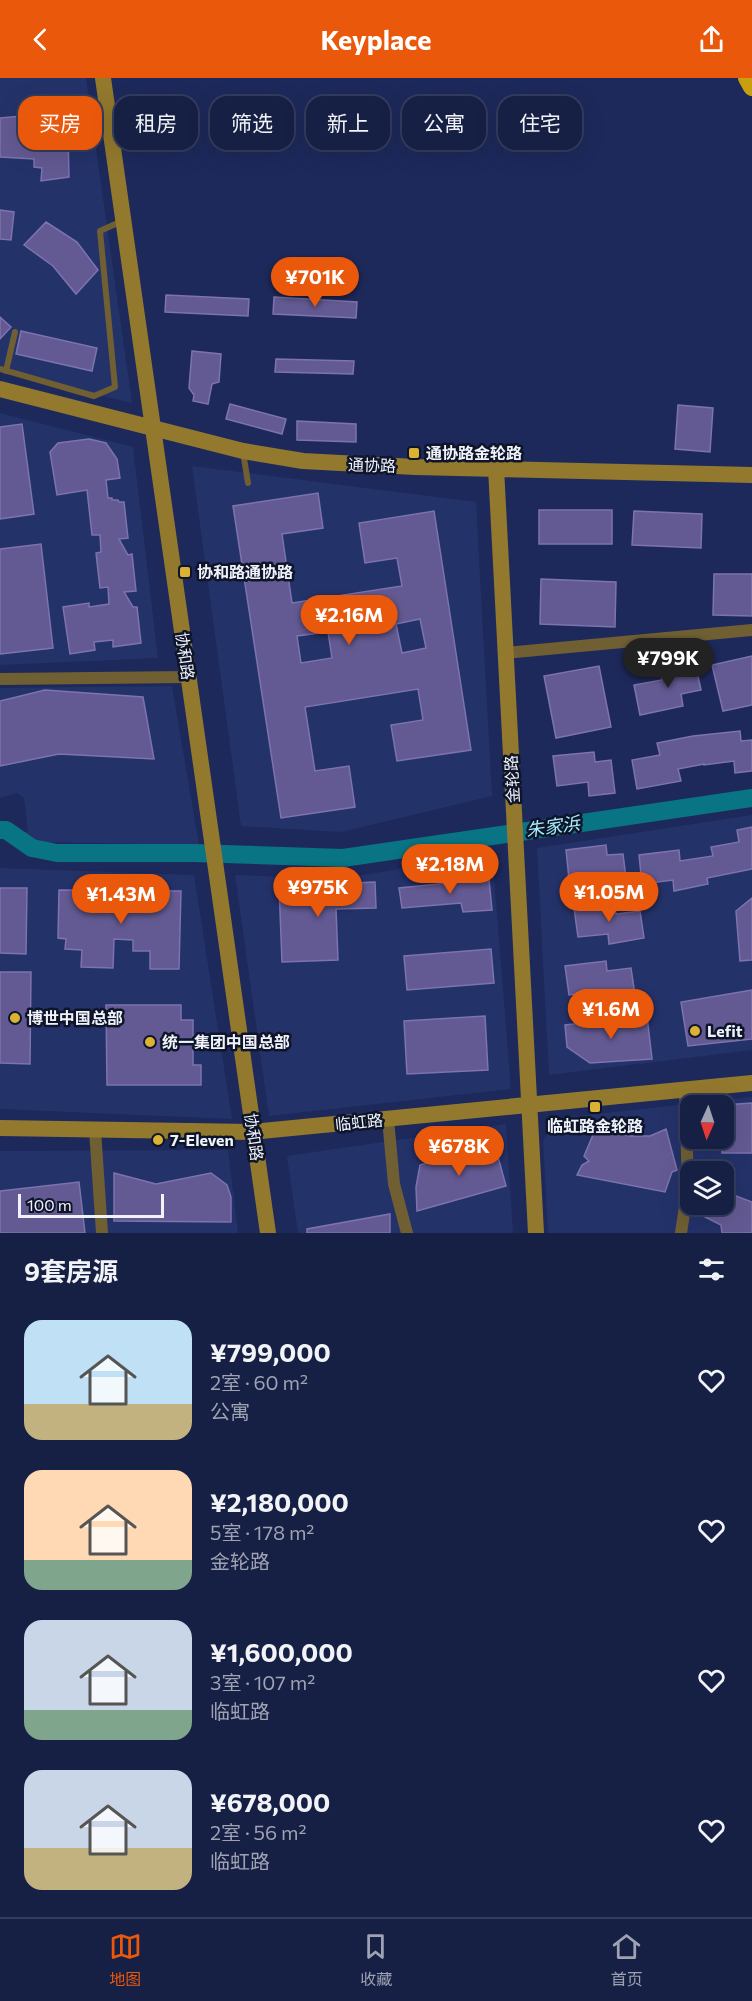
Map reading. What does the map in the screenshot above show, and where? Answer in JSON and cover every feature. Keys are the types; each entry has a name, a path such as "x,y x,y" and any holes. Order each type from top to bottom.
{"highway":[{"path":"747,78 752,87"}],"street":[{"name":"协和路","path":"103,78 268,1233"},
{"name":"通协路","path":"0,389 243,451 330,464 752,476"},
{"name":"金轮路","path":"496,468 536,1233"},
{"path":"505,653 752,630"},
{"path":"0,679 188,677"},
{"name":"临虹路","path":"0,1128 252,1132 752,1083"},
{"path":"681,1233 688,1187 685,1090"},
{"path":"388,1119 394,1184 407,1233"},
{"path":"95,1130 102,1233"}],"lane":[{"path":"15,332 3,370 94,396 115,387 100,231 123,221"},
{"path":"243,451 248,483"}],"shaded area":[{"path":"0,78 86,78 89,96 18,96 18,150 96,150 132,403 0,372"},
{"path":"0,413 133,447 158,658 0,665"},
{"path":"192,466 476,502 492,796 341,832 241,826"},
{"path":"172,686 199,845 4,839 5,831 28,832 24,798 17,793 0,798 0,688"},
{"path":"752,815 752,1050 549,1075 537,848"},
{"path":"492,853 511,1089 269,1116 235,875 340,879"},
{"path":"0,868 194,875 232,1119 0,1109"},
{"path":"752,1097 752,1233 548,1233 543,1140 559,1118 680,1105 680,1149 734,1149 734,1099"},
{"path":"506,1124 513,1233 298,1233 287,1156"},
{"path":"228,1150 238,1233 0,1233 0,1151"}],"building":[{"path":"18,116 18,150 68,150 69,177 41,181 42,168 34,167 34,159 0,157 0,118"},
{"path":"0,210 14,212 11,240 0,239"},
{"path":"46,222 77,242 98,270 76,294 53,266 24,245"},
{"path":"166,295 249,299 248,316 165,312"},
{"path":"274,297 357,302 356,318 273,314"},
{"path":"0,317 11,327 0,339"},
{"path":"21,331 97,348 92,371 16,354"},
{"path":"192,351 221,354 219,382 212,384 208,404 193,401 194,395 189,388"},
{"path":"276,359 354,361 353,374 275,372"},
{"path":"230,404 286,419 282,434 226,419"},
{"path":"678,405 713,408 710,452 675,449"},
{"path":"297,421 356,424 356,442 297,440"},
{"path":"22,424 34,514 0,519 0,427"},
{"path":"89,439 106,443 117,459 120,478 106,480 108,498 124,502 128,538 119,539 128,555 132,554 136,591 124,592 133,607 137,607 141,643 113,647 113,640 94,642 95,650 70,654 63,607 89,603 89,607 109,604 108,587 100,588 96,553 101,552 100,535 92,535 87,490 57,495 50,452 58,443"},
{"path":"318,493 323,528 282,534 292,603 402,586 397,558 365,563 359,523 434,511 471,750 397,761 391,725 423,720 418,689 305,707 315,771 349,766 355,807 281,818 233,506","holes":["420,619 426,648 402,653 396,624","328,632 332,658 301,663 297,636"]},
{"path":"539,510 612,510 612,544 539,544"},
{"path":"634,511 702,514 701,548 632,545"},
{"path":"41,544 53,648 0,654 0,549"},
{"path":"714,574 752,574 752,616 713,615"},
{"path":"541,579 616,582 615,627 540,624"},
{"path":"752,656 752,705 723,711 712,665"},
{"path":"695,662 701,690 681,694 683,706 640,715 634,685 662,680 660,668"},
{"path":"599,666 611,727 556,738 544,676"},
{"path":"45,690 143,697 154,759 59,754 0,766 0,701"},
{"path":"740,731 741,741 752,740 752,771 735,773 734,761 704,764 678,769 681,781 637,789 632,760 660,755 657,743"},
{"path":"594,752 595,762 611,760 615,793 589,796 588,782 557,786 553,756"},
{"path":"752,827 752,869 707,878 708,884 674,891 673,880 642,884 639,855 679,850 680,861 713,856 711,847 739,842 737,830"},
{"path":"606,845 607,855 623,854 627,886 601,889 600,875 569,879 566,850"},
{"path":"489,879 492,910 463,912 461,903 402,908 399,888"},
{"path":"375,882 376,908 336,909 338,960 282,962 279,886"},
{"path":"0,888 27,888 26,954 0,953"},
{"path":"59,890 181,891 179,969 150,969 150,951 133,951 133,940 114,939 113,968 81,967 82,950 65,949 66,939 58,938"},
{"path":"752,898 752,960 740,961 736,911"},
{"path":"615,904 616,914 640,911 644,938 609,944 608,934 578,937 574,908"},
{"path":"491,949 494,983 407,990 404,956"},
{"path":"606,961 607,971 631,968 635,995 600,1001 599,991 569,995 565,966"},
{"name":"博世中国总部","path":"0,972 31,972 30,1064 0,1063"},
{"path":"752,990 752,1039 688,1046 681,1002"},
{"name":"统一集团中国总部","path":"106,1005 181,1005 181,1020 193,1020 193,1065 201,1065 201,1085 107,1085"},
{"path":"485,1016 488,1070 407,1074 404,1021"},
{"path":"647,1016 652,1059 590,1063 567,1047 565,1025"},
{"path":"752,1103 752,1153 722,1153 722,1149 734,1149 734,1104"},
{"path":"596,1128 629,1136 650,1136 666,1129 677,1170 672,1172 665,1192 577,1175 582,1165 589,1161 584,1156"},
{"path":"494,1142 506,1186 417,1211 416,1187 420,1165"},
{"path":"114,1173 156,1184 211,1173 227,1185 231,1197 231,1222 114,1221"},
{"path":"79,1182 85,1233 0,1233 0,1191"},
{"path":"734,1195 752,1202 752,1233 722,1233 721,1225 703,1216 734,1215"},
{"path":"390,1214 390,1233 307,1233 307,1229"}],"waterway":[{"name":"朱家浜","path":"0,830 6,830 32,848 57,853 193,853 343,858 752,798"}],"place":[{"name":"通协路金轮路","path":"414,453"},
{"name":"协和路通协路","path":"185,572"},
{"name":"博世中国总部","path":"15,1018"},
{"name":"Lefit","path":"695,1031"},
{"name":"统一集团中国总部","path":"150,1042"},
{"name":"临虹路金轮路","path":"595,1107"},
{"name":"7-Eleven","path":"158,1140"}]}
